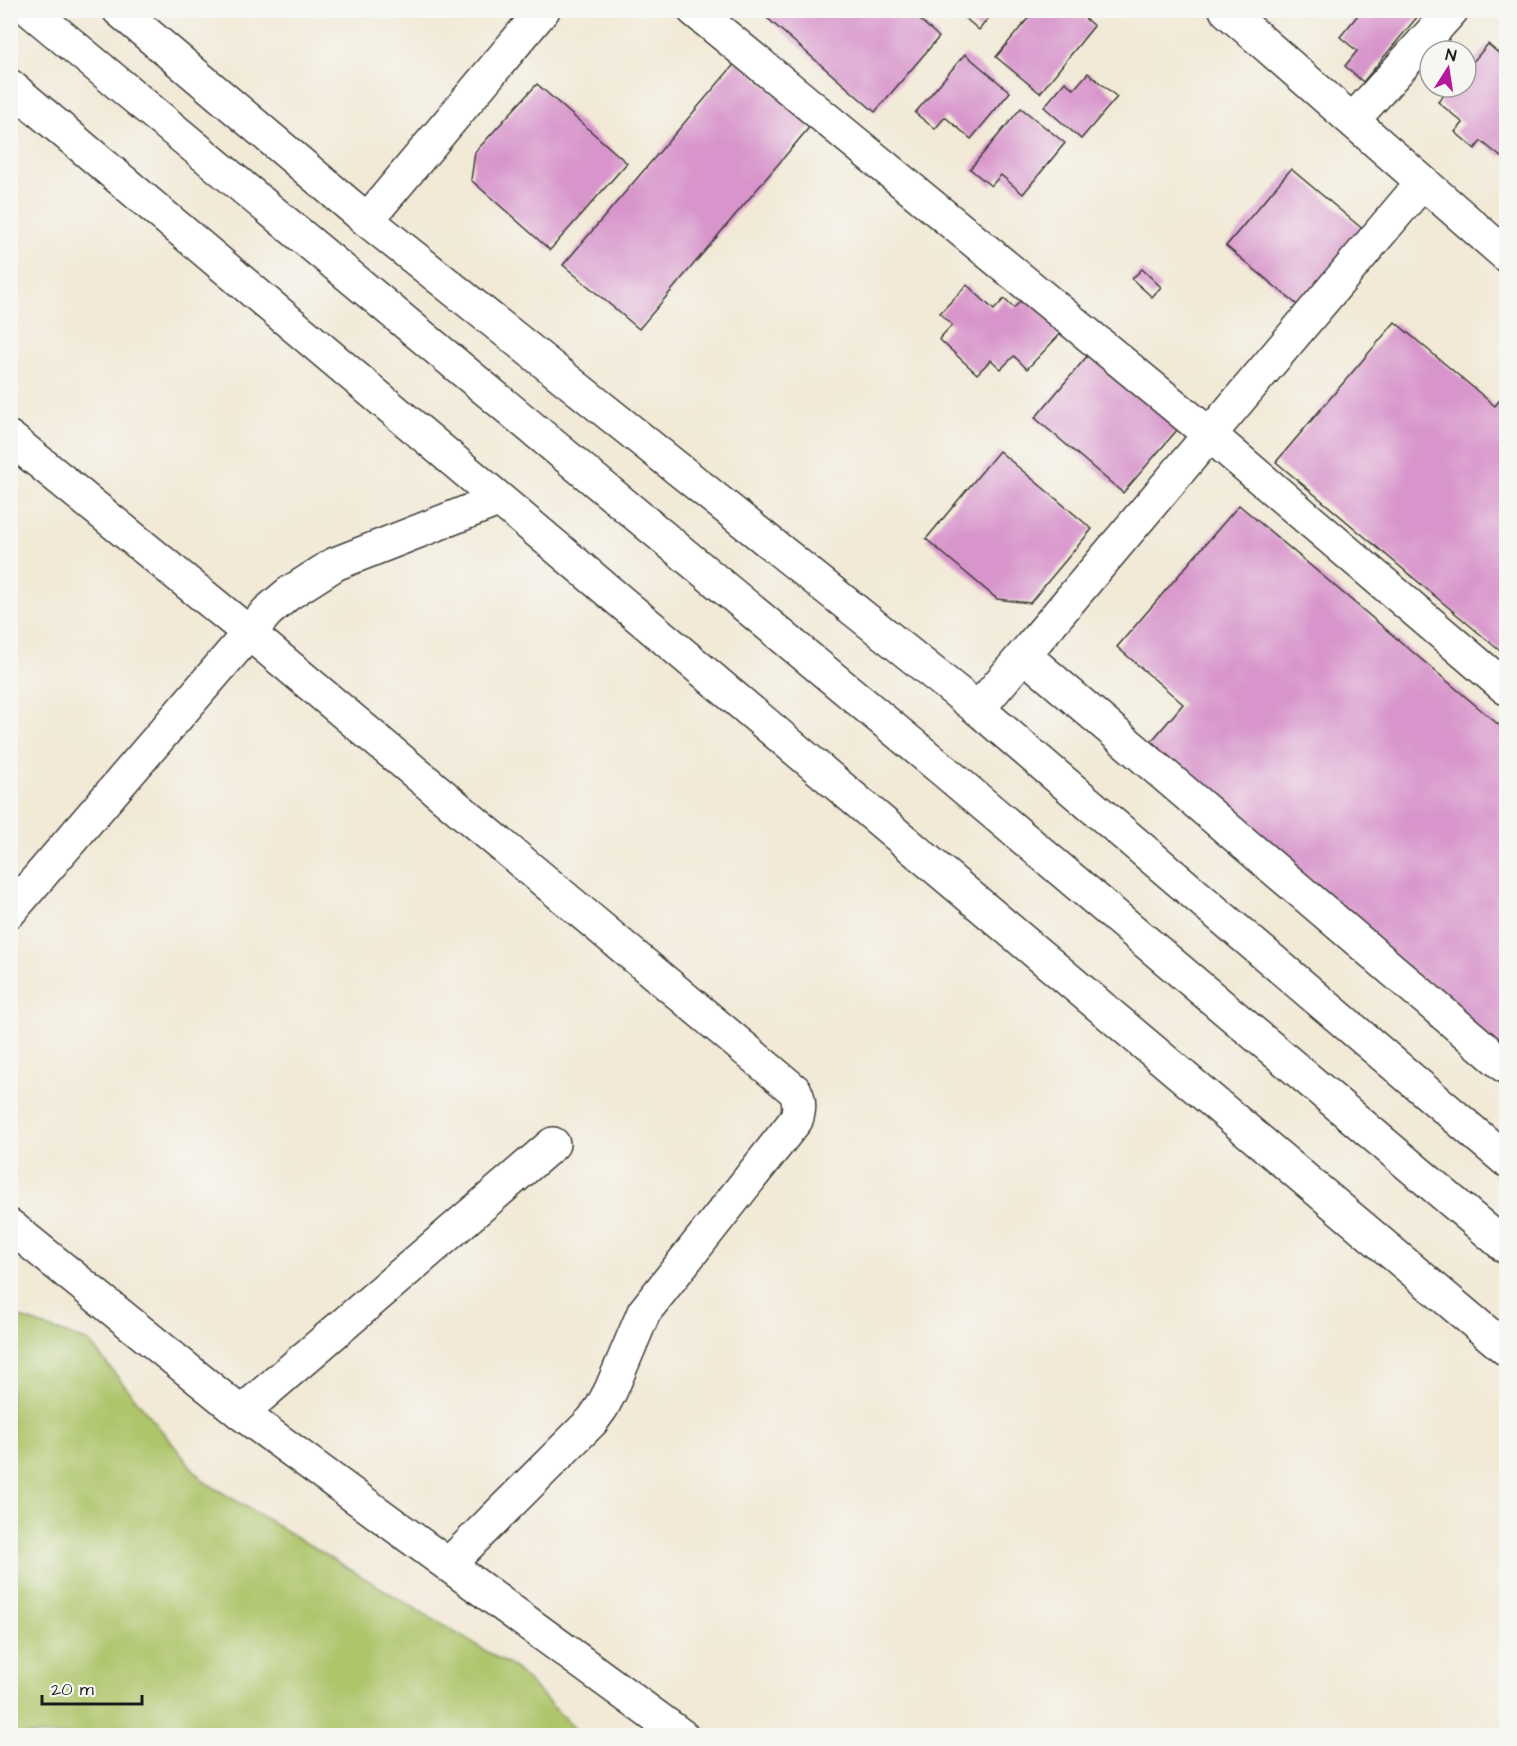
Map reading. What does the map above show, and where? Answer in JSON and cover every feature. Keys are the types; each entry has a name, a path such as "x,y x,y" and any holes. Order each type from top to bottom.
{"main road":[{"path":"30,10 952,778 1506,1247"},
{"path":"118,10 367,220 978,709 1506,1160"},
{"path":"367,220 543,10"},
{"path":"694,10 1210,435 1506,688"},
{"path":"1226,10 1506,255"},
{"path":"1353,120 1452,10"},
{"path":"10,86 1506,1349"},
{"path":"978,709 1422,183"},
{"path":"10,438 249,633 795,1091 798,1098 800,1105 796,1120 644,1312 611,1390 597,1414 449,1564"},
{"path":"10,911 267,612 288,594 335,564 498,500"},
{"path":"1024,655 1506,1067"},
{"path":"241,1413 553,1144"},
{"path":"10,1226 241,1413 682,1736"}],"green space":[{"path":"10,1314 89,1342 203,1481 516,1669 581,1735 11,1735"}],"building":[{"path":"758,10 909,10 939,37 875,112"},
{"path":"956,10 995,10 979,30"},
{"path":"1035,10 1075,10 1094,26 1040,93 996,57"},
{"path":"1362,10 1423,10 1363,82 1345,66 1357,51 1340,37"},
{"path":"1488,44 1506,60 1506,151 1501,157 1481,141 1475,149 1455,132 1463,123 1438,102 1441,99 1478,99 1478,56"},
{"path":"965,54 1010,92 971,139 945,117 935,129 915,113"},
{"path":"737,61 812,124 639,329 563,265"},
{"path":"1088,73 1117,97 1081,139 1044,107 1065,82 1074,89"},
{"path":"537,84 627,163 550,250 471,180 475,152"},
{"path":"1021,108 1065,143 1023,194 1001,175 991,186 970,169"},
{"path":"1291,169 1371,236 1307,313 1226,246"},
{"path":"1142,269 1161,287 1152,297 1132,279"},
{"path":"967,285 994,310 1004,299 1014,308 1028,293 1065,329 1027,369 1014,356 1001,369 991,360 977,374 939,339 952,325 940,313"},
{"path":"1395,322 1495,406 1506,392 1506,656 1276,462"},
{"path":"1094,348 1183,423 1123,493 1035,418"},
{"path":"999,451 1092,529 1030,603 997,599 926,539"},
{"path":"1239,505 1506,731 1506,1056 1144,750 1183,704 1117,647"}]}
